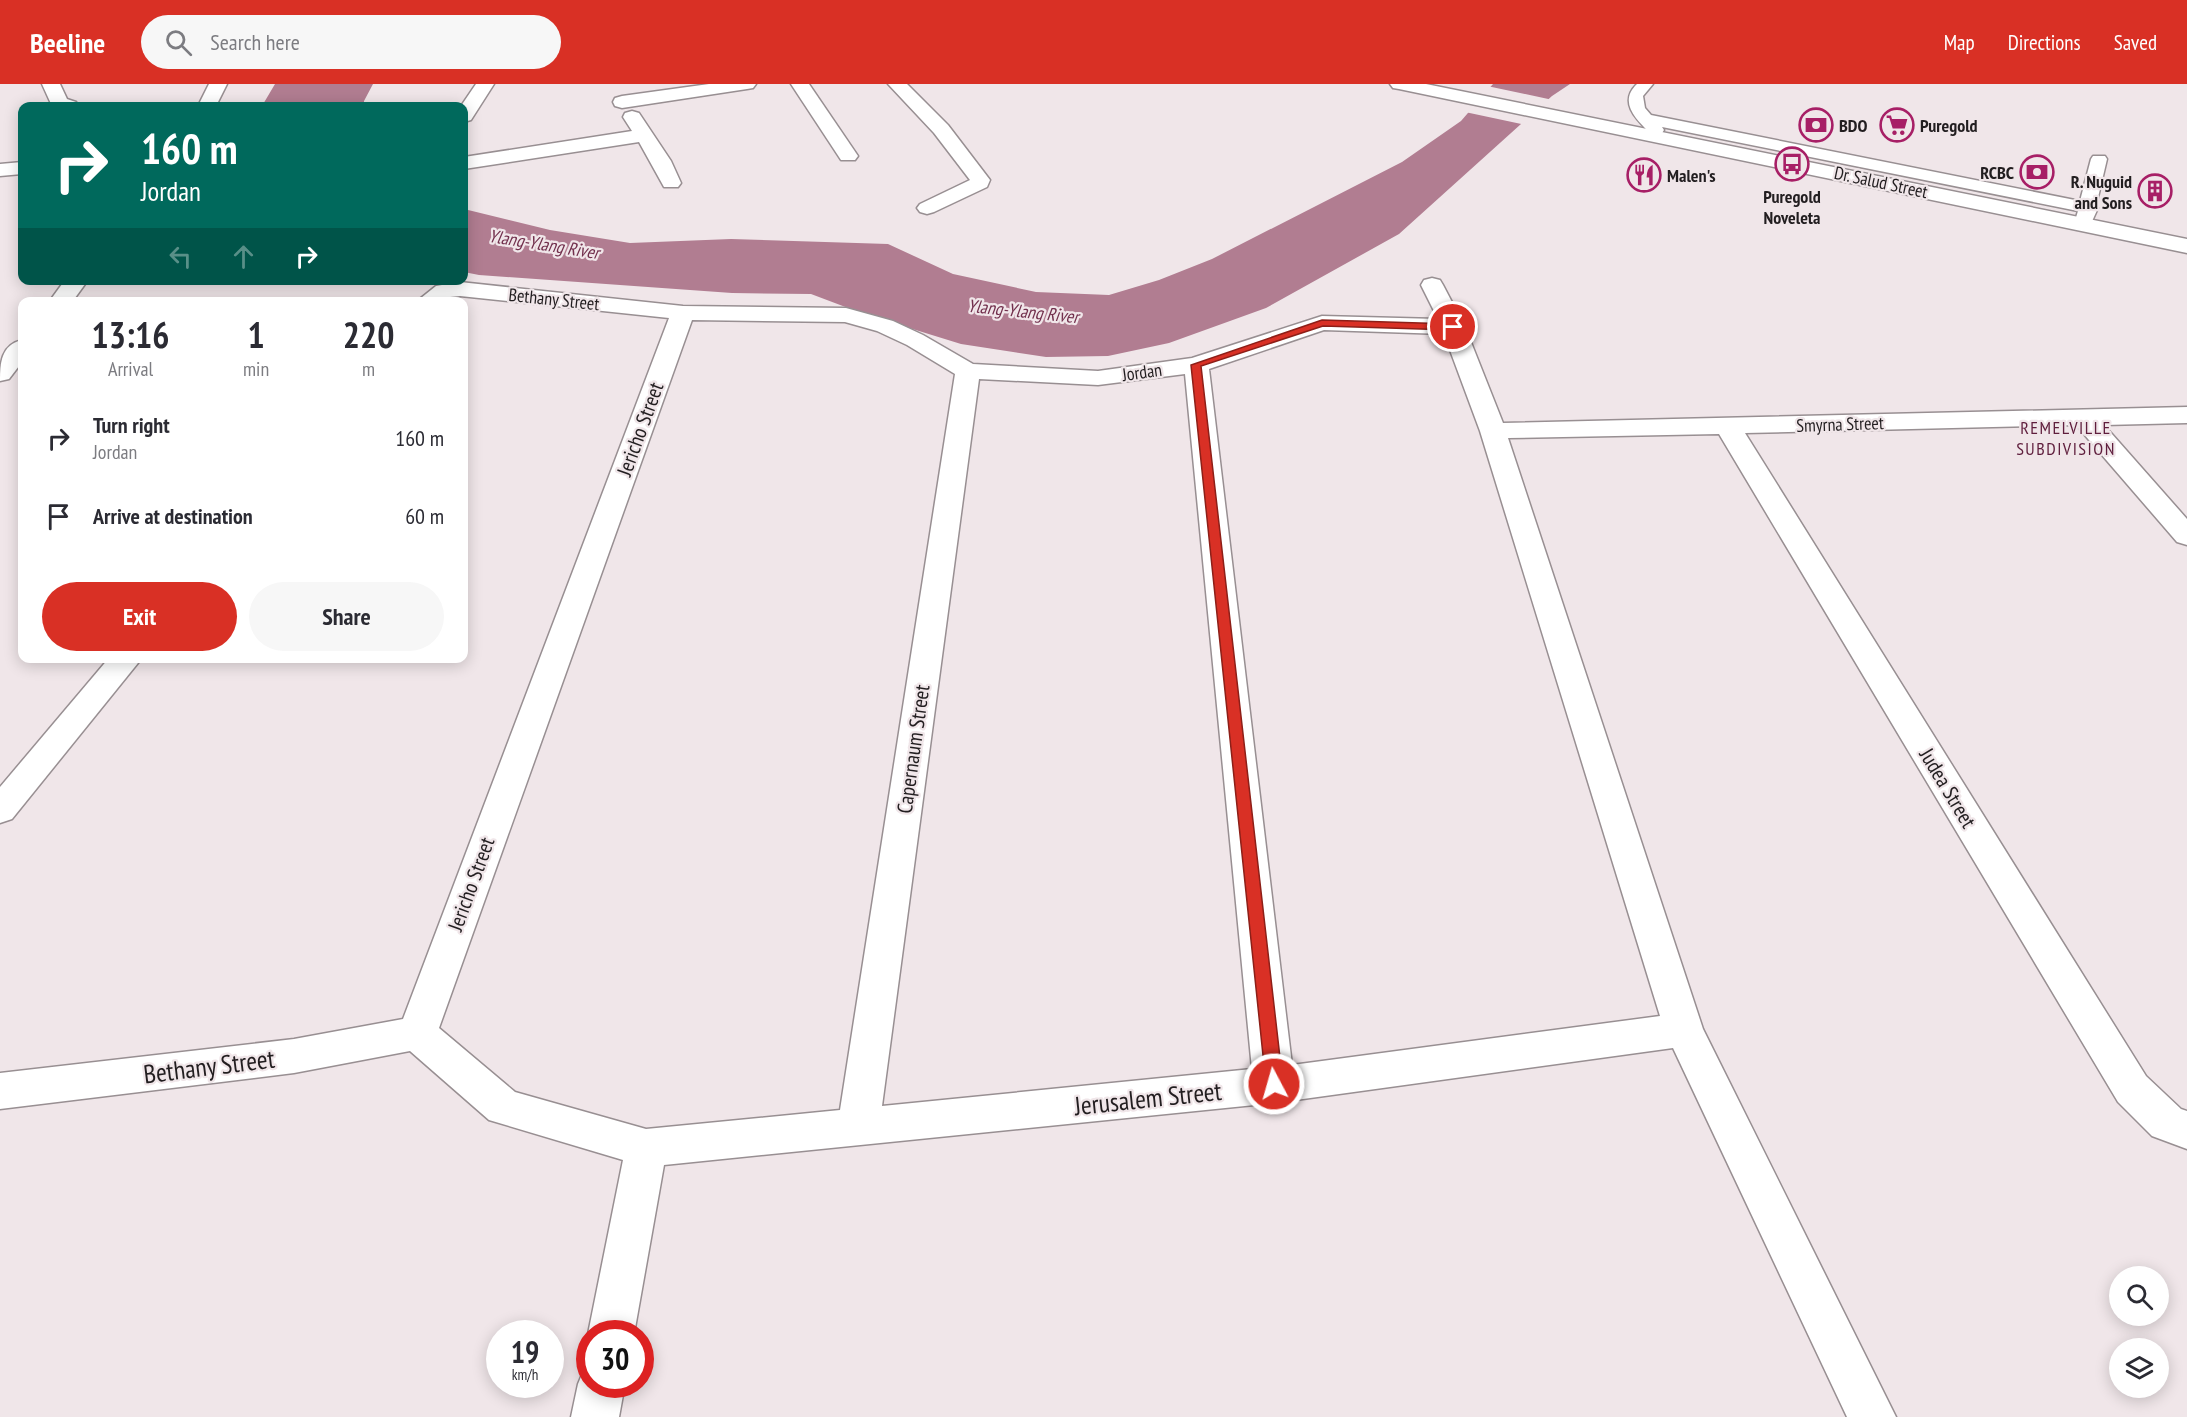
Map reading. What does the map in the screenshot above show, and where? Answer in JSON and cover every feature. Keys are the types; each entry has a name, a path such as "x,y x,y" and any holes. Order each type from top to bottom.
{"street":[{"path":"51,84 58,102"},
{"path":"209,102 218,84"},
{"path":"468,110 484,84"},
{"path":"671,183 618,93 747,84"},
{"path":"800,84 848,156"},
{"path":"897,84 941,129 980,180 980,183 927,208"},
{"name":"Dr. Salud Street","path":"1399,84 1663,138 2086,216 2187,246"},
{"path":"468,161 644,135"},
{"path":"0,170 18,168"},
{"path":"64,297 73,285"},
{"path":"1432,285 1453,327 1493,431 1684,1030 1872,1417"},
{"name":"Bethany Street","path":"435,297 444,291 460,289 683,313 846,315 885,326 915,340 968,371"},
{"name":"Jericho Street","path":"417,1033 683,313"},
{"name":"Jordan","path":"968,371 1098,378 1196,365 1322,323 1453,327"},
{"path":"0,374 18,352"},
{"path":"1196,365 1274,1084"},
{"name":"Capernaum Street","path":"858,1128 968,371"},
{"name":"Smyrna Street","path":"1493,431 2187,415"},
{"path":"2083,417 2187,536"},
{"name":"Judea Street","path":"1728,427 2132,1089 2167,1123 2187,1130"},
{"path":"0,810 123,663"},
{"name":"Jerusalem Street","path":"646,1148 1274,1084 1684,1030"},
{"path":"417,1033 503,1107 646,1148 614,1320"},
{"name":"Bethany Street","path":"0,1091 294,1056 417,1033"},
{"path":"595,1417 599,1398"}],"lane":[{"path":"1646,84 1637,90 1634,99 1636,106 1663,138"},
{"path":"1645,119 2086,216 2099,159"}],"water":[{"path":"275,84 373,84 364,102 264,102"},
{"name":"Ylang-Ylang River","path":"1493,84 1570,84 1552,96 1399,234 1266,308 1169,343 1108,356 1046,357 961,344 864,314 811,294 732,293 468,273 468,210 550,230 630,243 731,239 888,244 953,274 1036,292 1109,295 1159,280 1212,259 1402,162 1461,121"}],"pier":[{"path":"1487,86 1553,100 1526,125 1465,112"}],"place":[{"name":"BDO","path":"1816,125"},
{"name":"Puregold","path":"1897,125"},
{"name":"Puregold Noveleta","path":"1792,164"},
{"name":"RCBC","path":"2037,172"},
{"name":"Malen's","path":"1644,175"},
{"name":"R. Nuguid and Sons","path":"2155,191"}],"district":[{"name":"REMELVILLE SUBDIVISION","path":"2066,437"}],"route":[{"path":"1274,1084 1196,365 1322,323 1453,327"}]}
